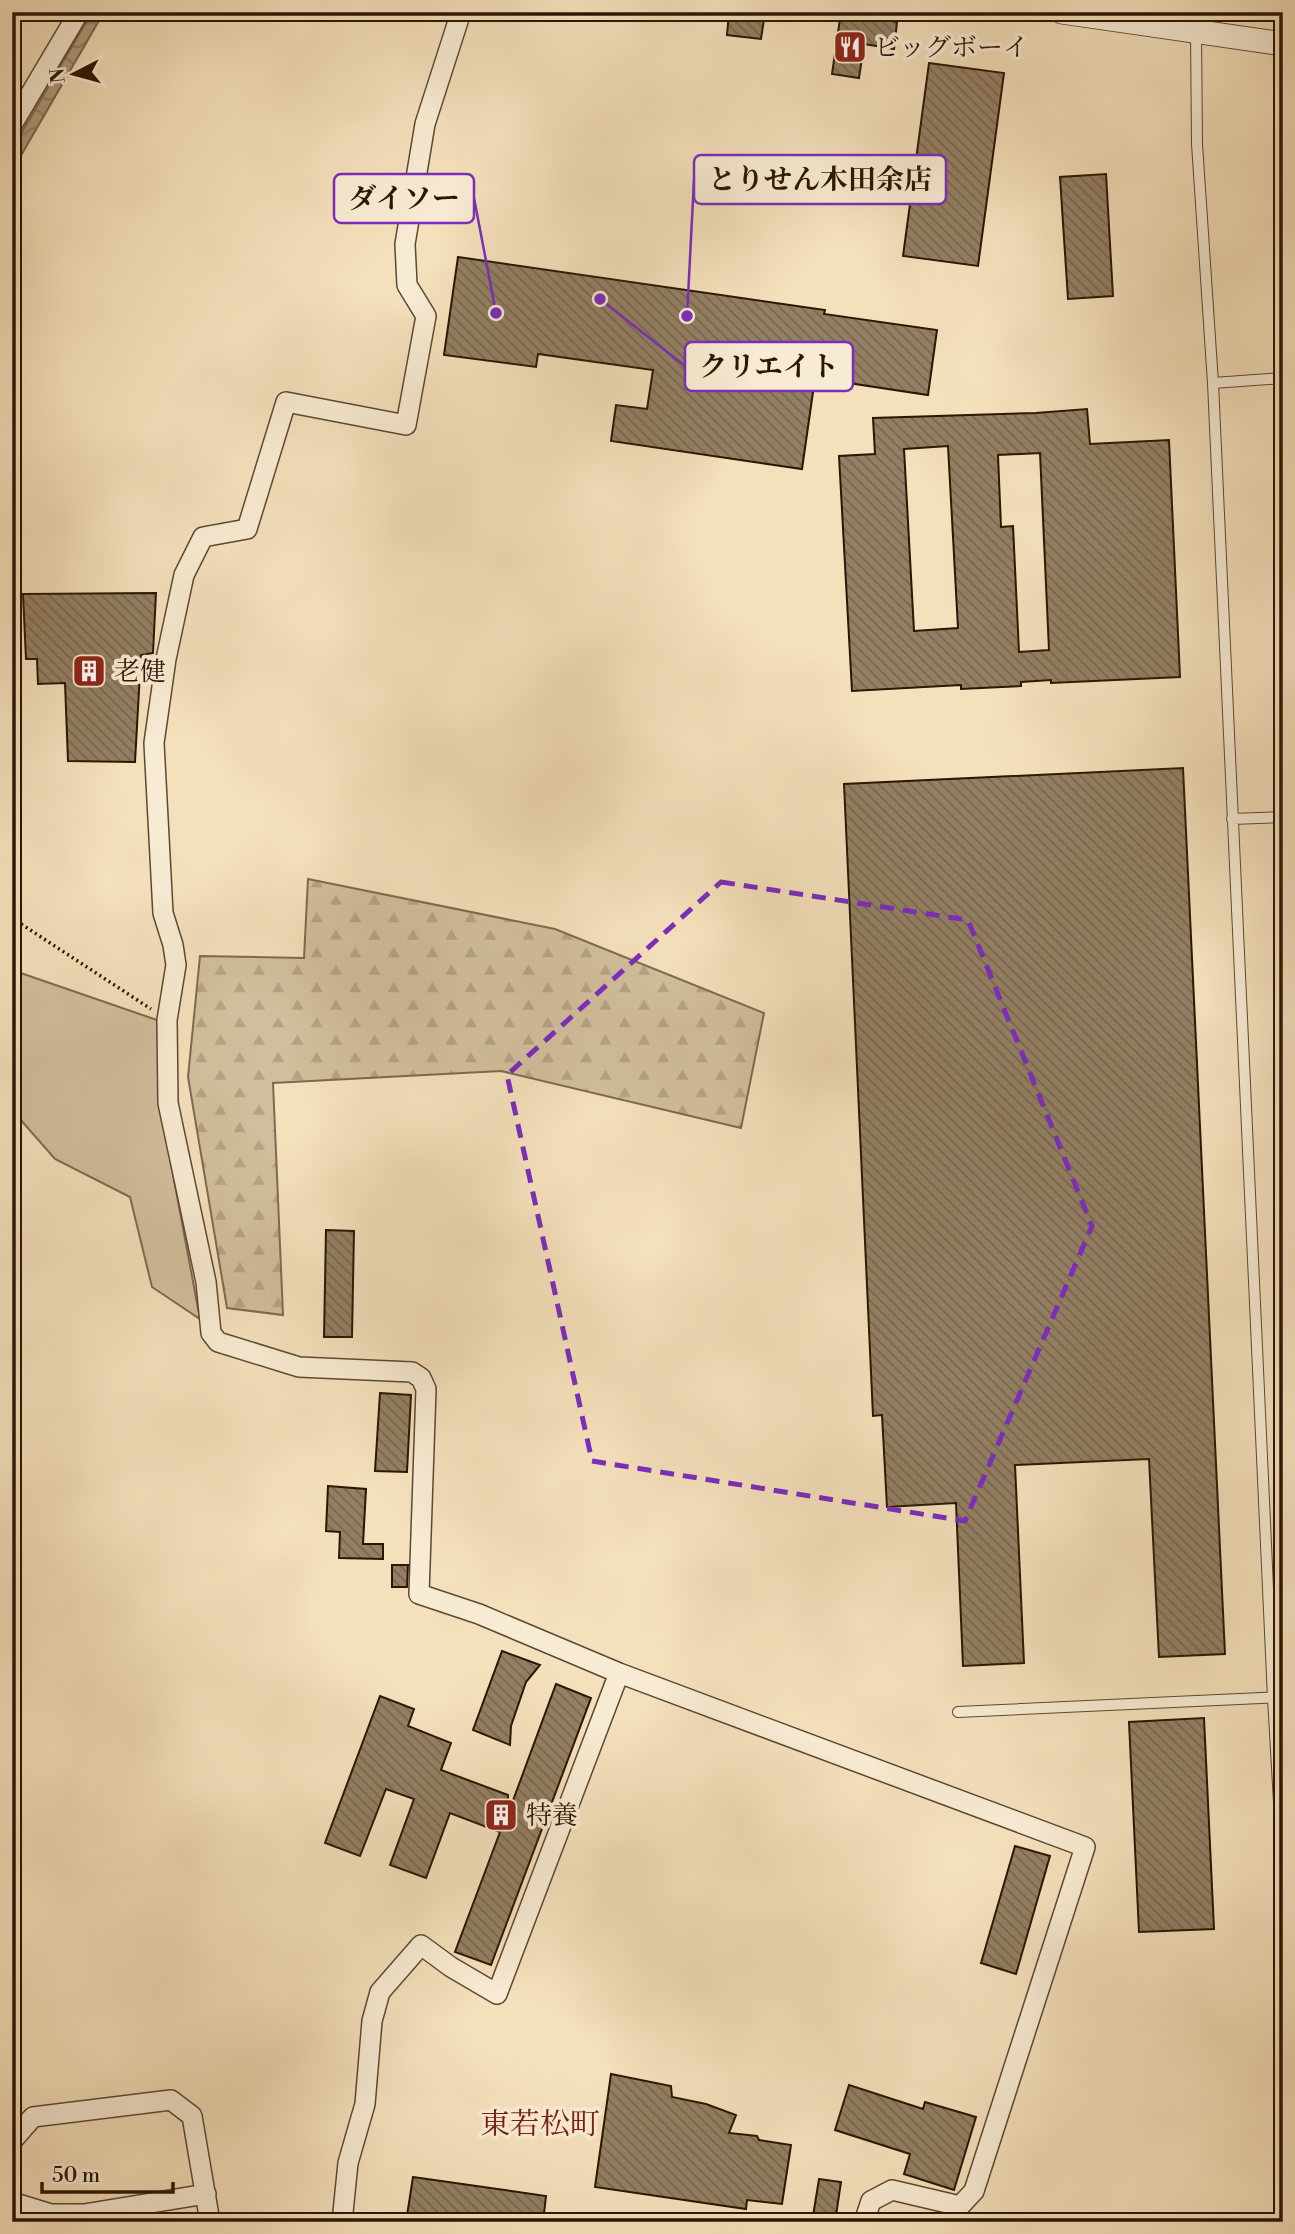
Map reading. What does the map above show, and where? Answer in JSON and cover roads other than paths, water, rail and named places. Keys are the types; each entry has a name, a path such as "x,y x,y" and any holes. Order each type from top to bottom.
{"street":[{"path":"12,125 79,12"},
{"path":"461,12 425,124 405,244 407,285 426,316 406,425 286,402 247,529 202,537 184,575 166,659 154,743 163,913 176,965 167,1020 168,1103 206,1282 211,1333 218,1342 299,1367 412,1372 421,1378 426,1389 419,1594 479,1614 619,1674 1085,1847 974,2191 960,2206 892,2190 871,2201 864,2222"},
{"path":"1062,12 1283,44"},
{"path":"342,2222 348,2163 365,2105 372,2021 380,1992 421,1945 451,1967 497,1994 619,1674"},
{"path":"12,2141 33,2117 171,2100 192,2116 210,2222"},
{"path":"12,2202 51,2214 84,2218 205,2194"}],"lane":[{"path":"1196,32 1198,144 1213,383 1232,819 1278,1698 1283,1872"},
{"path":"1213,383 1283,378"},
{"path":"1232,819 1283,817"},
{"path":"958,1712 1278,1698"}],"water":[{"path":"92,12 104,12 12,171 12,149"}],"place":[{"name":"ビッグボーイ","path":"850,47"},
{"name":"クリエイト","path":"600,299"},
{"name":"ダイソー","path":"496,313"},
{"name":"とりせん木田余店","path":"687,316"},
{"name":"老健","path":"89,671"},
{"name":"特養","path":"501,1815"}],"district":[{"name":"東若松町","path":"540,2124"}]}
